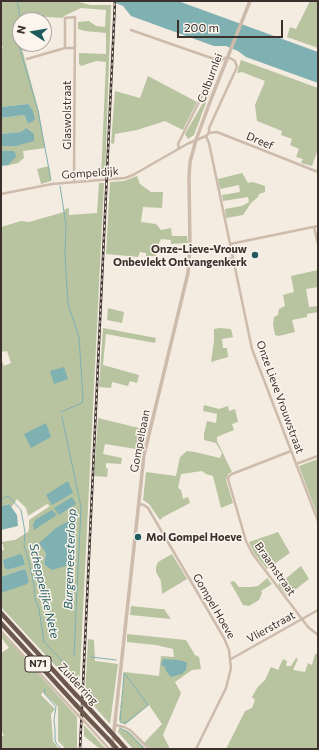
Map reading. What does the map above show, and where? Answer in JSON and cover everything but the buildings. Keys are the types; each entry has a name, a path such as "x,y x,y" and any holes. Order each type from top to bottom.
{"highway":[{"name":"Zuiderring","path":"1,613 126,749"},
{"name":"Zuiderring","path":"1,623 116,749"}],"street":[{"name":"Colburnlei","path":"196,140 250,1"},
{"name":"Glaswolstraat","path":"65,48 65,18 75,17 74,182"},
{"path":"131,30 220,61"},
{"path":"26,59 65,48 75,48"},
{"path":"178,149 178,144 220,61 225,58 230,58 235,61 237,67 209,128 209,133 206,136 196,140"},
{"name":"Dreef","path":"209,133 222,133 318,172"},
{"name":"Onze Lieve Vrouwstraat","path":"206,136 252,348 318,521"},
{"name":"Gompeldijk","path":"1,194 52,184 125,178 196,140"},
{"name":"Gompelbaan","path":"109,748 114,725 144,455 184,296 189,266 189,174 191,156 196,140"},
{"path":"230,244 316,227 318,244"},
{"path":"189,266 233,258"},
{"name":"Braamstraat","path":"291,451 232,474 228,479 246,541 252,553 302,619 311,630 318,635"},
{"path":"296,464 318,456"},
{"name":"Gompel Hoeve","path":"139,504 148,508 224,638 231,658 231,668 226,688 196,749"},
{"name":"Vlierstraat","path":"231,658 318,610"},
{"path":"1,630 109,748"},
{"path":"114,725 130,730 148,749"}],"green space":[{"path":"1,1 76,1 90,5 111,5 105,177 101,177 106,62 96,61 81,66 79,64 79,53 106,54 106,33 78,29 78,22 89,21 96,26 105,27 106,10 81,8 64,16 63,18 52,17 52,12 12,12 12,52 23,52 39,112 45,148 23,151 24,158 18,163 6,166 10,151 1,151 1,146 16,146 26,128 22,132 1,134 1,118 24,115 26,120 28,104 1,107 1,49 3,48 1,43"},
{"path":"310,1 318,1 318,48 287,37 290,27 296,29"},
{"path":"241,60 318,88 318,149 312,166 301,163 303,159 296,157 299,149 290,145 292,139 281,135 282,131 257,121 255,105 265,81 242,72 237,73"},
{"path":"148,76 197,102 183,130 165,121 137,130 115,134 114,144 111,143 115,91 140,98"},
{"path":"208,94 209,95 194,135 188,139 185,134"},
{"path":"49,166 51,181 41,184 37,169"},
{"path":"242,173 248,183 253,182 265,186 265,192 259,194 243,215 226,218 225,209 242,206 249,202 248,197 223,201 222,195 240,192 239,185 220,189 218,179"},
{"path":"137,176 140,184 151,192 163,192 162,208 143,207 141,222 156,224 161,230 171,228 172,236 187,236 188,243 171,244 171,240 161,239 157,248 156,256 146,256 146,253 140,252 138,257 106,254 110,182 124,181"},
{"path":"99,183 104,183 79,691 1,607 1,593 29,581 26,570 24,569 1,577 1,551 4,550 1,542 15,540 28,532 29,520 50,506 47,504 28,516 26,508 17,499 11,508 8,504 1,506 1,359 4,366 11,363 7,351 1,352 1,227 21,221 29,222 64,212 65,209 69,208 69,215 97,213","holes":["74,518 73,536 44,564 46,553","23,556 25,565 7,570 4,567 3,560"]},
{"path":"318,270 318,287 306,289 309,307 318,306 318,312 307,314 307,317 292,320 295,332 279,336 275,335 273,325 274,317 278,315 279,309 285,306 283,295 294,292 291,276"},
{"path":"108,308 124,312 122,323 107,320"},
{"path":"103,328 156,338 155,343 106,334 103,365 139,375 137,383 130,381 128,386 112,382 111,388 99,387"},
{"path":"214,329 231,329 233,337 222,339 223,348 227,348 228,357 211,362"},
{"path":"204,405 219,409 228,406 229,411 235,409 238,422 232,424 234,430 217,437 217,441 232,472 228,474 226,480 233,503 221,508 213,476 202,471 181,474 178,488 181,490 183,499 188,497 190,503 160,520 149,504 143,500 146,472 176,476 180,457 187,451 220,458 222,453 216,443 204,440 207,421 216,423 217,414 203,411"},
{"path":"98,418 147,430 142,450 105,444 103,454 122,458 121,464 106,463 106,468 108,469 107,477 94,476"},
{"path":"318,459 318,517 299,466"},
{"path":"278,532 290,553 267,569 254,553 249,542"},
{"path":"172,554 187,579 162,594 161,581 156,572 156,567 158,562"},
{"path":"301,566 309,579 287,596 278,585"},
{"path":"267,578 272,584 261,591 262,593 259,600 249,606 243,605 230,582 234,581 239,587 251,587 258,586"},
{"path":"131,606 164,609 171,619 130,615"},
{"path":"1,632 77,717 77,749 66,749 58,741 58,707 43,692 41,695 55,709 51,714 53,741 59,749 1,749 1,737 4,735 1,730 1,653 9,648 1,637"},
{"path":"127,634 186,640 195,655 199,657 201,669 192,670 175,682 181,693 163,735 170,749 151,749 144,743 162,724 149,705 125,725 119,720 124,672 159,676 161,656 174,657 173,649 156,645 127,642"},
{"path":"88,639 94,640 95,661 118,664 110,724 85,696"},
{"path":"315,654 318,654 318,749 226,749 245,711 252,708 255,700 252,697 257,688 265,680 271,667 278,670 283,659 287,661 286,666 291,666 296,658 298,659 293,670 305,672 308,663 312,665"},
{"path":"84,725 106,749 100,749 84,736"},
{"path":"119,728 128,731 146,749 133,749 118,732"}],"water":[{"path":"111,1 178,1 318,52 318,83 246,57 238,51 226,46 214,46 131,16 123,6"},
{"path":"28,104 33,111 35,119 32,122 28,123 24,115 1,118 1,107"},
{"path":"26,128 34,134 34,141 16,146 1,146 1,134 21,132"},
{"path":"1,151 13,151 15,152 16,157 8,165 1,166"},
{"path":"64,367 68,379 54,384 50,371"},
{"path":"46,423 51,437 31,448 24,434"},
{"path":"68,481 73,493 52,505 46,495"},
{"path":"72,497 76,504 59,515 54,508"},
{"path":"9,504 17,515 18,526 1,530 1,506"},
{"path":"52,510 57,515 34,530 33,525 35,520"},
{"path":"74,518 74,552 72,564 52,570 44,564 46,553 39,543 56,528"},
{"path":"20,554 23,556 25,565 7,570 4,567 3,560"},
{"path":"24,569 26,570 29,581 27,584 1,593 1,577"},
{"path":"163,659 186,662 186,670 182,674 171,677 166,671 165,667 161,665"}],"waterway":[{"name":"Burgemeesterloop","path":"17,1 19,12"},
{"name":"Burgemeesterloop","path":"21,52 38,111 51,180"},
{"name":"Burgemeesterloop","path":"60,186 66,225 65,255 68,304 79,337 83,398 82,403 61,412"},
{"name":"Burgemeesterloop","path":"62,417 81,507 74,656"},
{"name":"Scheppelijke Nete","path":"1,500 7,496 21,510 25,532 24,546 34,585 35,599 39,609 44,642 68,667 68,671"},
{"name":"Burgemeesterloop","path":"91,657 116,660"},
{"name":"Burgemeesterloop","path":"123,687 124,673"},
{"path":"121,711 121,723 127,722 148,705 125,674"},
{"name":"Scheppelijke Nete","path":"45,689 44,693 56,707 54,720 55,739 56,743 61,749"},
{"name":"Burgemeesterloop","path":"122,698 123,690"},
{"name":"Burgemeesterloop","path":"121,708 122,701"},
{"name":"Burgemeesterloop","path":"120,728 129,733 144,749"}],"railway":[{"path":"80,749 115,1"}],"place":[{"name":"Onze-Lieve-Vrouw Onbevlekt Ontvangenkerk","path":"255,255"},
{"name":"Mol Gompel Hoeve","path":"138,537"}]}
